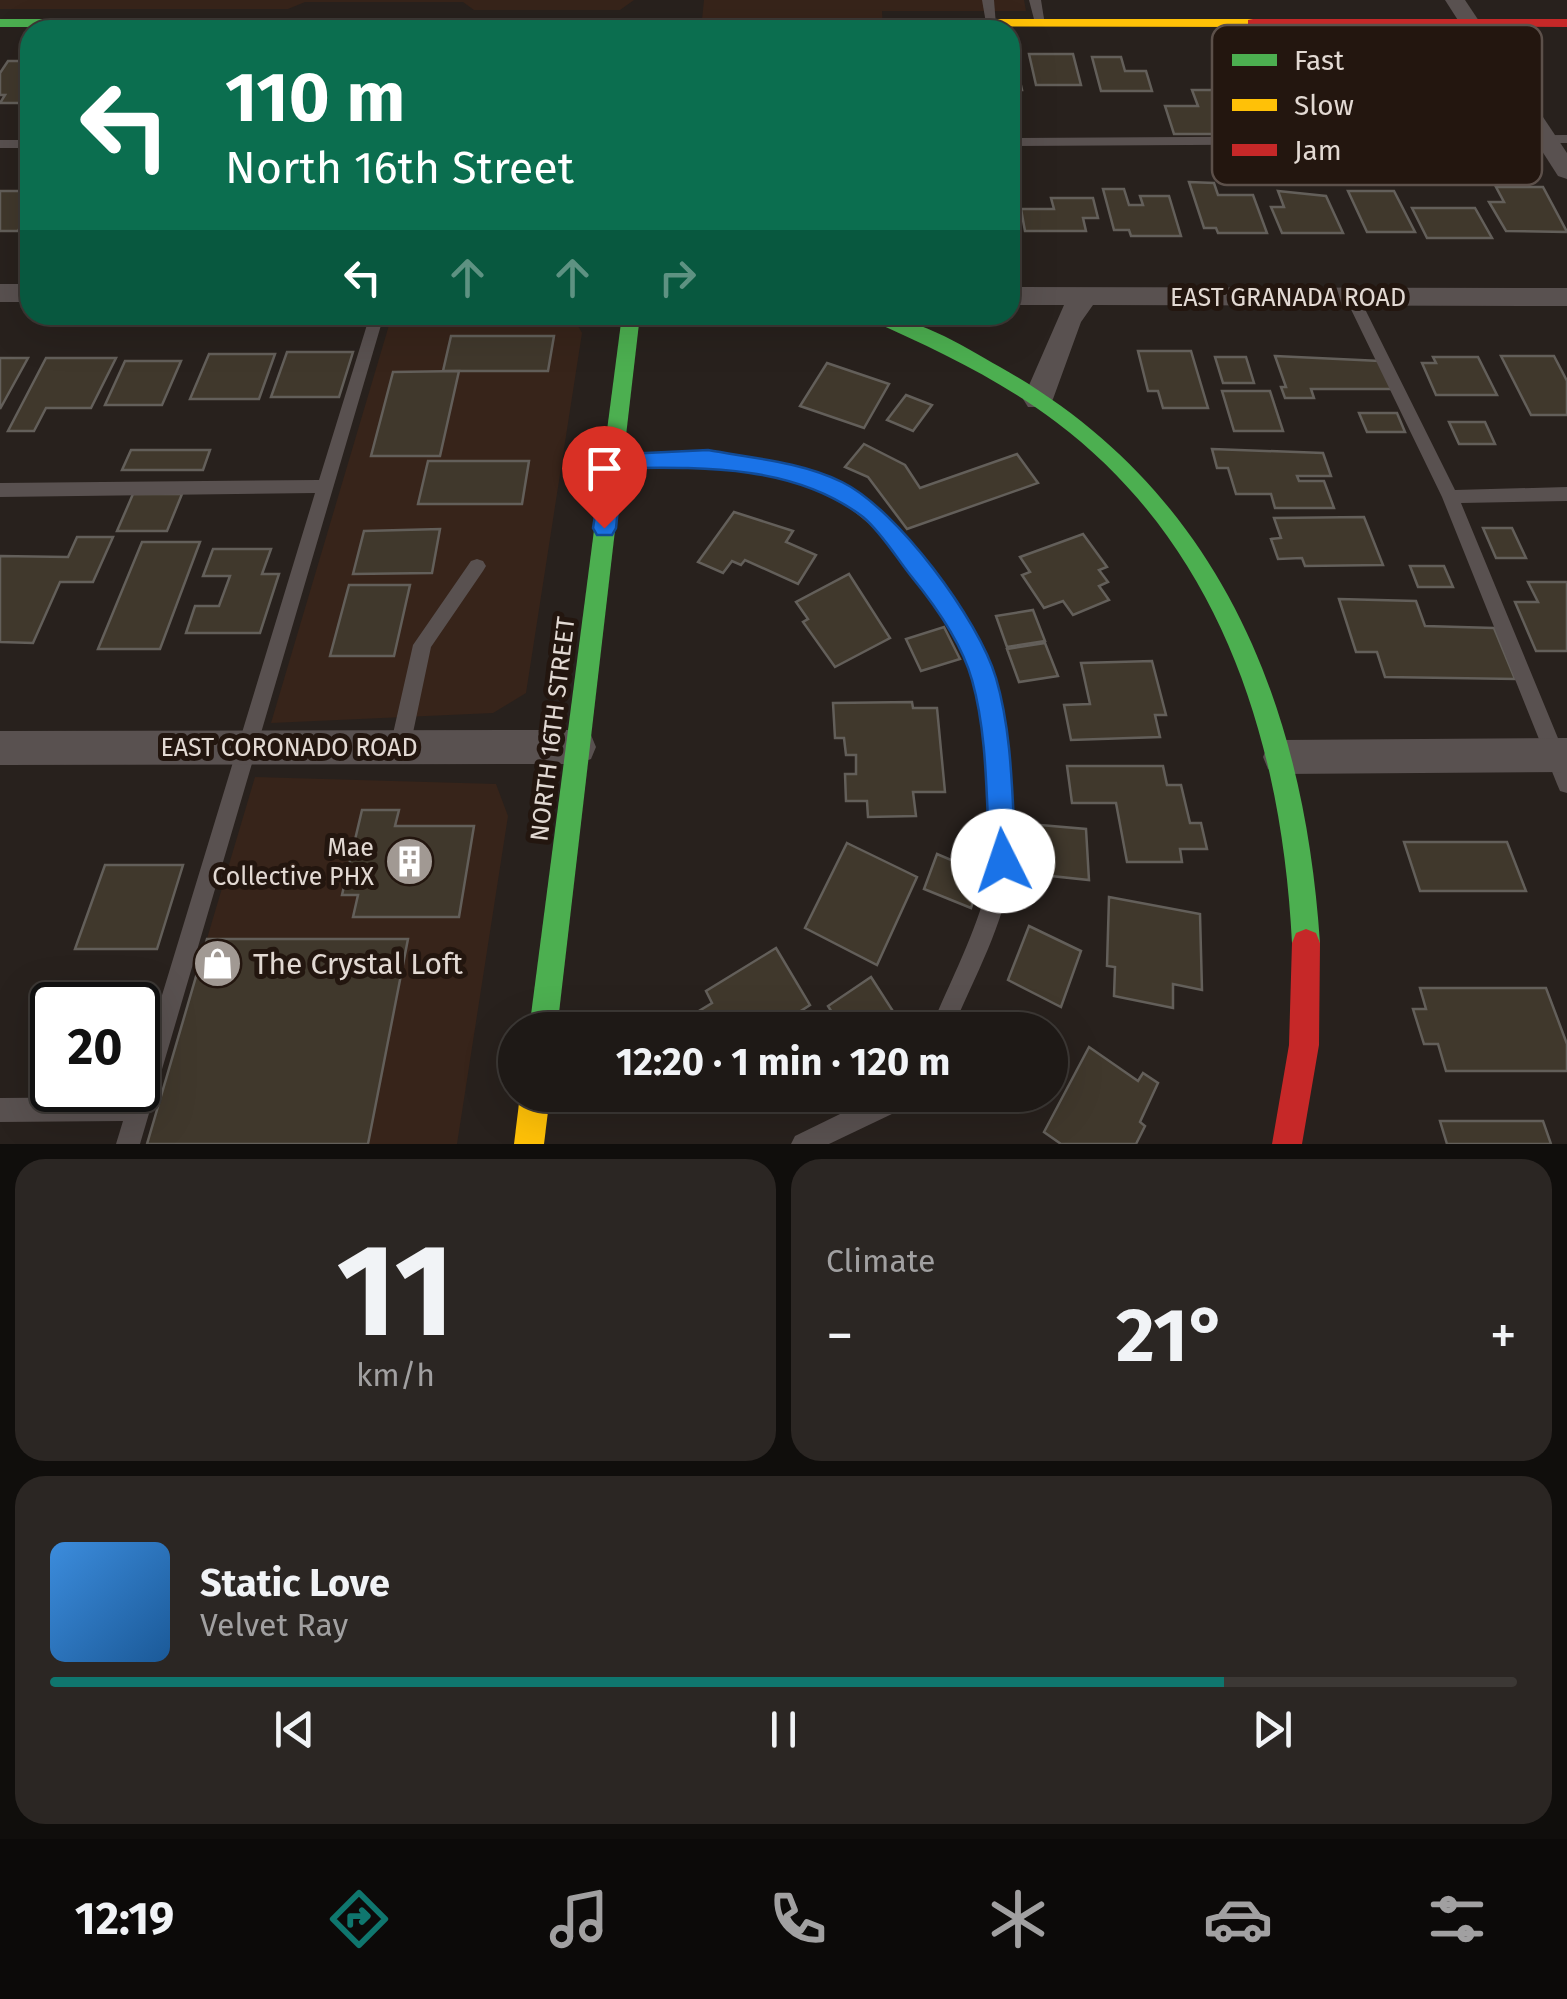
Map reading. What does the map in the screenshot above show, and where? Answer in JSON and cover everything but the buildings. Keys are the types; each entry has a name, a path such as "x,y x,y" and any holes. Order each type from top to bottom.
{"street":[{"path":"1455,0 1471,25"},
{"path":"614,20 990,11 1567,23"},
{"path":"1557,139 1567,170"},
{"name":"EAST GRANADA ROAD","path":"1020,296 1567,297"},
{"path":"1038,399 1068,320 1086,296"},
{"name":"NORTH 16TH STREET","path":"545,1012 630,325"},
{"path":"900,325 945,344 1038,399 1116,461 1163,516 1232,630 1272,722 1281,757 1306,934 1308,1004 1287,1144"},
{"name":"EAST CORONADO ROAD","path":"0,748 578,747"},
{"path":"1281,757 1563,765"},
{"path":"529,1144 533,1112"}],"lane":[{"path":"1020,142 1212,141"},
{"path":"1352,297 1450,497 1563,765"},
{"path":"160,1041 373,325"},
{"path":"613,460 708,458 778,470 834,488 874,513 939,594 984,676 995,744 1003,861 948,1012"},
{"path":"0,490 327,486"},
{"path":"1450,497 1567,494"},
{"path":"400,747 422,645 477,566"},
{"path":"0,1110 30,1110"},
{"path":"128,1144 138,1112"},
{"path":"803,1144 871,1112"}],"shaded area":[{"path":"0,0 634,0 620,10 474,10 463,2 305,2 288,9 0,9"},
{"path":"704,0 1024,0 1026,11 882,11 882,20 702,20"},
{"path":"389,325 578,325 582,333 526,693 493,713 271,723"},
{"path":"255,777 496,784 508,816 457,1144 146,1144 156,1112 160,1112 160,1097"}],"traffic: fast":[{"path":"0,23 20,23"},
{"path":"545,1012 630,325"},
{"path":"899,325 986,368 1063,416 1138,485 1183,540 1220,601 1250,665 1274,733 1291,802 1302,873 1306,943"}],"traffic: slow":[{"path":"1020,23 1253,23"},
{"path":"529,1144 533,1112"}],"traffic: jam":[{"path":"1253,23 1567,23"},
{"path":"1287,1144 1304,1045 1306,943"}],"place":[{"name":"Mae Collective PHX","path":"409,861"},
{"name":"The Crystal Loft","path":"218,964"}],"route":[{"path":"604,528 613,460 708,458 778,470 834,488 874,513 939,594 984,676 995,744 1003,861"}]}
